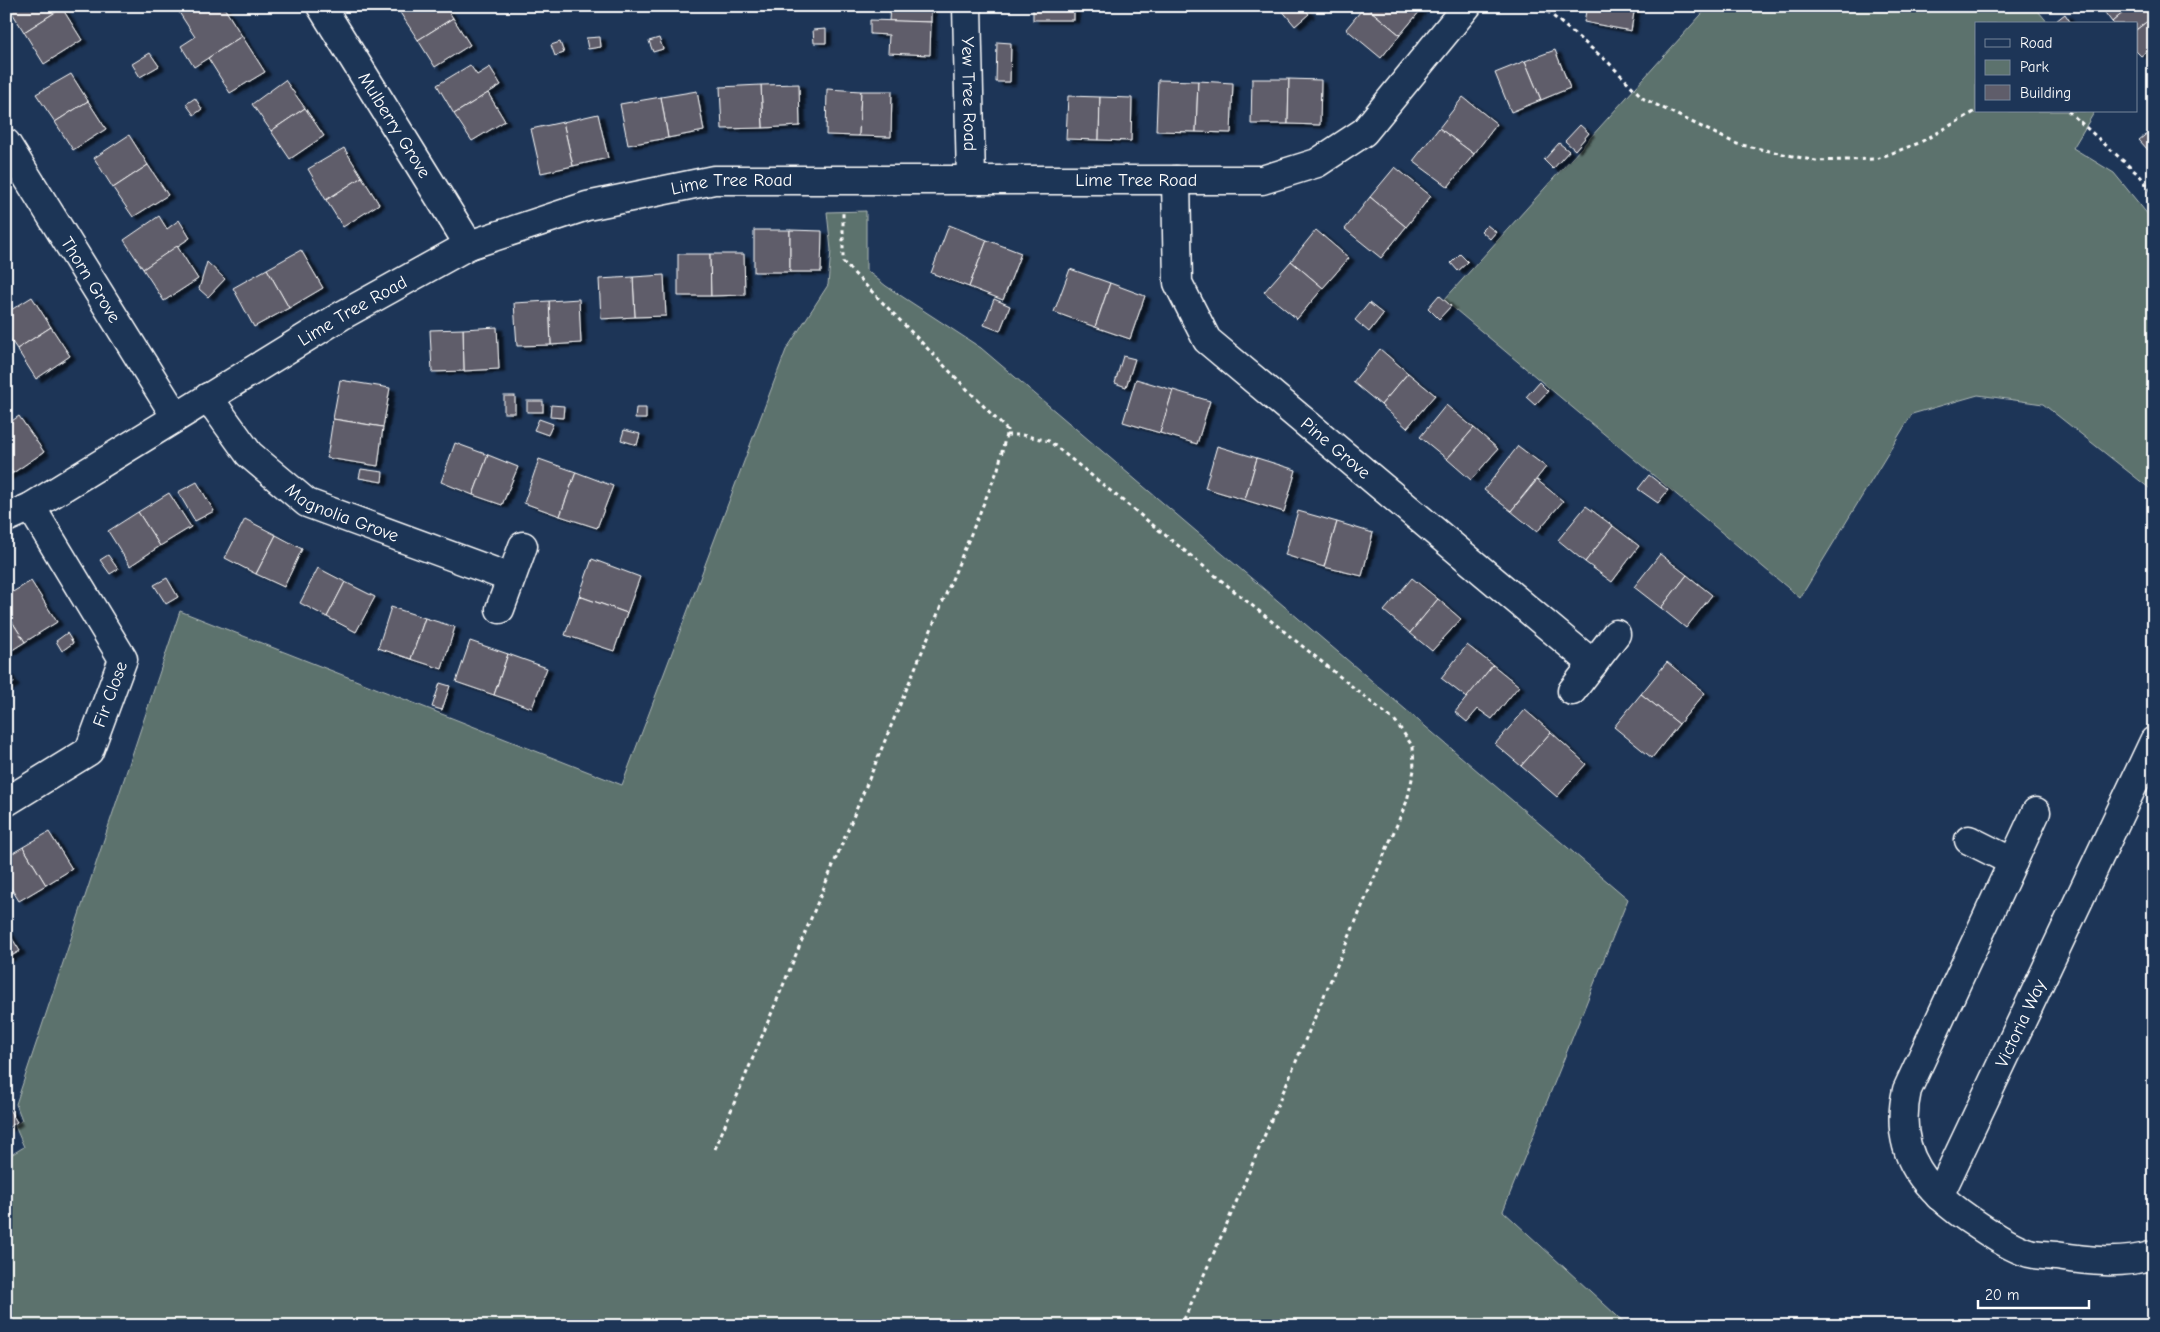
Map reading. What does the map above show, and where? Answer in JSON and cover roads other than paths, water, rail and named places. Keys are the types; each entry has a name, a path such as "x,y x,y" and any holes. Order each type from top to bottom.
{"street":[{"name":"Mulberry Grove","path":"321,6 468,245"},
{"name":"Yew Tree Road","path":"967,6 970,180"},
{"name":"Lime Tree Road","path":"18,512 340,316 468,245 587,206 714,180 1262,180 1317,163 1364,132 1467,6"},
{"name":"Thorn Grove","path":"6,143 176,417"},
{"name":"Pine Grove","path":"1176,180 1178,283 1207,340 1593,664"},
{"name":"Magnolia Grove","path":"208,397 249,454 307,502 511,578"},
{"name":"Fir Close","path":"6,802 89,751 123,659 18,512"},
{"path":"500,609 523,546"},
{"path":"1572,691 1616,634"},
{"name":"Victoria Way","path":"1939,1196 2154,741"},
{"path":"2036,812 1914,1073 1903,1107 1902,1126 1911,1160 1919,1174 1939,1196 1965,1217 1988,1232 2029,1253 2090,1261 2120,1262 2154,1255"},
{"path":"1969,840 2013,862"}]}
